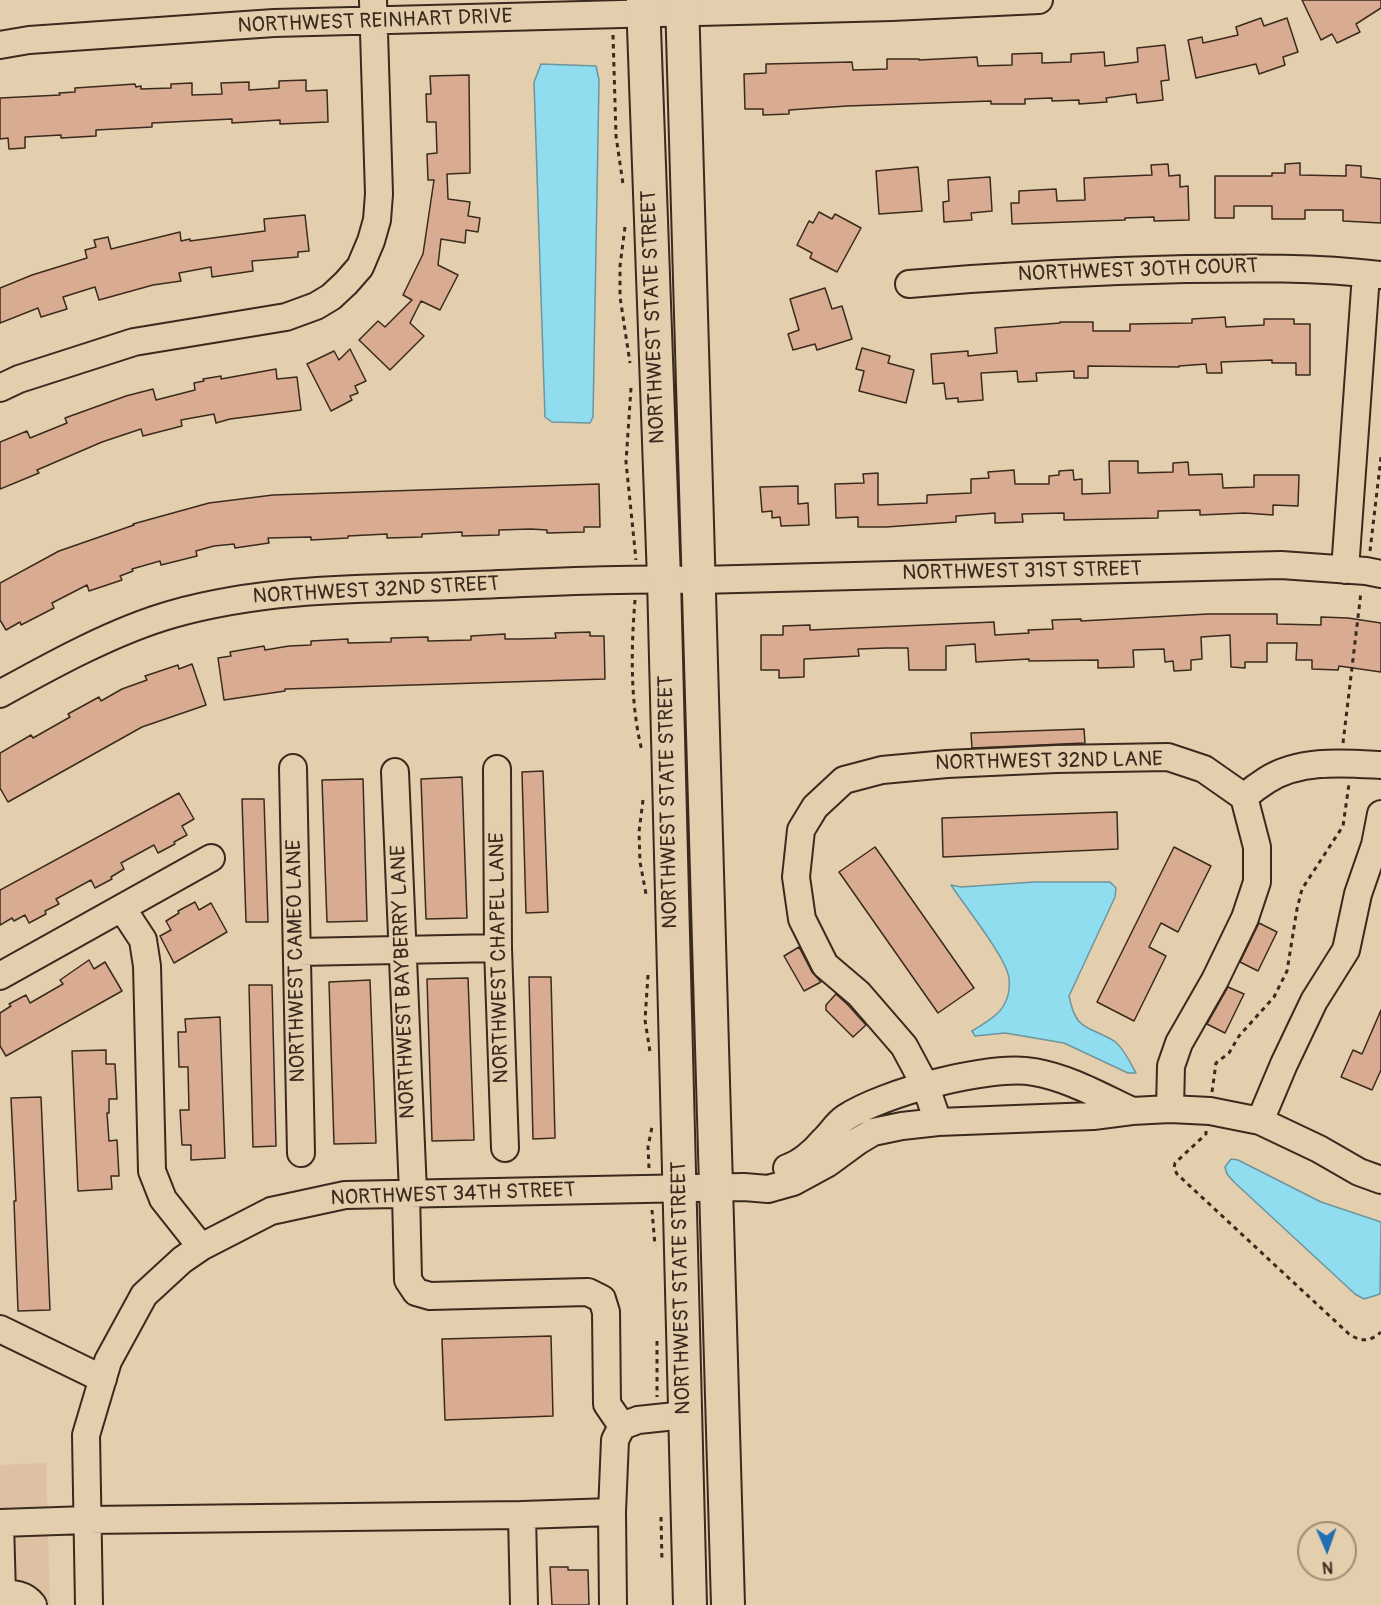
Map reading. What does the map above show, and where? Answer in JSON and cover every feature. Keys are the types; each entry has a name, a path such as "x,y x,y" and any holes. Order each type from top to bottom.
{"main road":[{"name":"NORTHWEST STATE STREET","path":"682,6 699,580 730,1187 728,1605"},
{"name":"NORTHWEST STATE STREET","path":"633,10 672,1416 690,1605"}],"street":[{"name":"NORTHWEST REINHART DRIVE","path":"0,45 29,40 274,23 373,11 633,10 682,6 892,7 1039,0"},
{"path":"0,388 134,342 303,312 332,297 346,283 360,267 377,220 379,194 373,11"},
{"name":"NORTHWEST 30TH COURT","path":"909,284 1010,275 1113,270 1284,267 1374,274"},
{"path":"1364,572 1374,274"},
{"name":"NORTHWEST 31ST STREET","path":"650,579 699,580 1281,565 1364,572"},
{"name":"NORTHWEST 32ND STREET","path":"0,694 131,628 173,614 229,601 295,592 650,579"},
{"name":"NORTHWEST 32ND LANE","path":"926,1087 904,1046 859,994 825,965 802,919 796,877 801,830 816,807 844,780 882,770 946,764 1168,757 1204,769 1244,797"},
{"path":"1170,1109 1171,1066 1179,1043 1215,980 1245,918 1257,882 1257,847 1244,797 1268,779 1303,766 1333,763 1381,765"},
{"name":"NORTHWEST CAMEO LANE","path":"293,768 301,1154"},
{"name":"NORTHWEST CHAPEL LANE","path":"497,769 498,948 505,1148"},
{"name":"NORTHWEST BAYBERRY LANE","path":"395,772 410,1193 408,1280 416,1292 430,1296 588,1293 602,1299 606,1312 608,1404 622,1426"},
{"path":"1260,1121 1314,1000 1346,950 1358,894 1375,845 1381,814"},
{"path":"0,976 211,858"},
{"path":"122,908 143,940 147,966 152,1171 163,1199 201,1247"},
{"path":"298,952 498,948"},
{"path":"730,1187 791,1167 811,1153 843,1119 877,1100 995,1071 1033,1071 1071,1082 1132,1111"},
{"path":"926,1087 938,1122"},
{"name":"NORTHWEST 34TH STREET","path":"88,1605 86,1435 108,1361 144,1295 182,1260 201,1247 271,1211 345,1195 730,1187 768,1189 793,1182 828,1163 873,1132 902,1126 938,1122 1093,1116 1170,1109 1210,1112 1260,1121 1319,1149 1359,1172 1381,1180"},
{"path":"0,1329 103,1379"},
{"path":"613,1605 612,1512 615,1440 622,1426 638,1420 672,1416"},
{"path":"33,1605 30,1600 15,1593 1,1594 0,1523 612,1512"},
{"path":"522,1515 524,1605"}],"path":[{"path":"624,192 616,136 633,10"},
{"path":"625,220 620,266 620,297 631,370"},
{"path":"631,381 626,462 636,546 650,579 632,628 635,710 644,758"},
{"path":"1381,457 1370,548 1360,598 1340,764 1349,783 1343,826 1302,889 1287,971 1274,997 1239,1036 1229,1053 1216,1063 1206,1134 1175,1163 1174,1168 1177,1174 1349,1334 1358,1340 1366,1340 1375,1338 1381,1332"},
{"path":"644,795 639,832 640,862 647,901"},
{"path":"649,965 645,994 645,1020 651,1055"},
{"path":"653,1124 648,1147 665,1189 656,1250"},
{"path":"658,1338 656,1346 672,1416"},
{"path":"661,1516 660,1544 663,1564"}],"shaded area":[{"path":"46,1463 50,1605 0,1605 0,1465"}],"water":[{"path":"541,64 596,66 599,80 593,417 590,423 552,422 545,417 534,82"},
{"path":"1035,882 1110,882 1116,888 1115,897 1069,996 1079,1022 1114,1041 1136,1073 1128,1073 1064,1043 1005,1033 975,1036 972,1031 990,1020 1001,1009 1008,996 1009,978 993,945 951,885 961,887"},
{"path":"1231,1159 1238,1160 1321,1202 1381,1222 1380,1294 1364,1299 1355,1294 1234,1182 1227,1174 1225,1167"}],"building":[{"path":"1302,0 1381,0 1381,8 1356,24 1360,32 1337,43 1332,34 1321,40"},
{"path":"1261,18 1264,26 1287,18 1298,52 1283,57 1285,65 1259,74 1256,64 1196,78 1188,40 1202,37 1203,43 1238,35 1236,27"},
{"path":"1165,45 1169,80 1161,81 1163,100 1137,103 1136,94 1106,98 1107,102 1079,104 1079,100 1052,101 1052,98 1025,99 1025,104 991,104 991,101 847,106 789,110 789,114 763,115 763,109 745,109 744,74 766,73 766,64 852,62 853,70 887,69 887,59 977,57 978,66 1012,65 1012,54 1042,53 1042,63 1071,62 1071,54 1104,52 1105,66 1138,62 1137,48"},
{"path":"469,75 470,173 447,174 448,199 470,202 468,216 480,218 478,232 466,230 465,243 441,239 438,265 458,275 440,310 421,301 410,323 424,336 390,370 359,340 378,321 385,327 412,300 403,295 423,254 434,180 428,180 427,154 437,153 436,122 427,122 426,94 431,94 430,76"},
{"path":"306,80 306,91 327,90 328,122 280,124 280,120 232,123 232,119 152,123 152,127 96,130 96,136 25,137 25,148 9,149 8,138 0,139 0,98 60,95 59,93 75,92 75,88 135,84 136,87 141,86 141,89 171,88 171,84 192,83 192,95 222,94 221,83 249,82 249,90 279,88 279,81"},
{"path":"1300,163 1300,175 1346,176 1346,165 1361,166 1361,177 1381,179 1381,223 1343,221 1343,210 1305,210 1305,219 1272,219 1272,206 1234,206 1234,218 1215,218 1215,176 1272,176 1272,173 1285,173 1285,164"},
{"path":"1168,164 1169,176 1180,175 1180,187 1188,186 1189,220 1154,221 1154,217 1012,224 1011,203 1019,203 1019,191 1056,189 1057,201 1085,200 1084,178 1152,175 1151,165"},
{"path":"918,167 922,211 879,214 876,171"},
{"path":"990,177 992,211 971,213 972,220 944,222 943,202 949,201 948,180"},
{"path":"819,212 832,219 835,214 861,228 837,272 810,258 812,253 797,245 809,221 813,223"},
{"path":"305,215 309,251 298,252 298,257 252,261 253,271 212,277 211,267 179,273 181,281 153,285 99,300 95,287 63,297 67,309 41,317 38,308 0,323 0,288 32,275 87,258 85,250 96,247 94,240 108,237 111,249 180,232 181,241 190,239 190,241 265,231 264,219"},
{"path":"825,288 832,309 842,306 852,339 817,350 815,344 793,350 788,334 799,330 790,299"},
{"path":"1225,317 1226,327 1264,325 1264,319 1294,319 1294,324 1310,324 1310,375 1296,375 1296,363 1272,363 1272,360 1221,362 1222,373 1207,373 1206,364 1179,367 1088,366 1088,378 1074,378 1074,371 1036,373 1037,381 1018,382 1017,371 981,373 983,400 958,402 958,398 946,399 944,383 933,384 931,354 968,351 968,356 997,353 995,328 1060,322 1093,322 1093,331 1130,331 1130,324 1192,323 1192,319"},
{"path":"862,348 890,356 888,363 914,370 906,403 859,391 864,371 856,369"},
{"path":"350,349 366,381 355,386 358,393 350,396 352,400 331,411 307,364 334,351 339,360"},
{"path":"276,369 277,379 297,377 301,410 230,419 216,423 214,414 181,420 182,426 143,436 141,429 102,442 0,489 0,442 27,431 30,438 67,423 65,418 126,396 153,389 156,400 195,390 194,383 204,381 203,379 221,376 221,379"},
{"path":"1109,461 1138,461 1138,473 1173,472 1173,463 1188,462 1189,475 1222,474 1223,488 1254,487 1254,475 1299,475 1298,506 1273,505 1273,515 1245,513 1200,515 1200,510 1158,511 1158,518 1064,520 1064,513 1022,514 1023,522 995,523 995,513 956,516 956,522 886,527 858,527 858,517 836,518 835,484 864,483 863,474 878,473 878,505 927,503 927,495 971,493 971,479 989,478 988,472 1014,470 1015,484 1049,484 1049,476 1059,475 1059,471 1073,470 1074,480 1082,479 1082,494 1110,493"},
{"path":"599,484 600,527 584,527 584,532 547,533 547,530 531,529 499,530 499,535 462,536 462,532 422,534 422,537 387,538 387,534 311,540 311,537 268,538 269,543 235,548 234,544 214,546 196,551 197,556 161,565 160,561 132,569 133,571 120,576 122,580 89,591 87,585 52,603 54,608 21,625 20,622 6,630 0,620 0,583 59,551 133,524 209,503 273,495"},
{"path":"798,486 798,504 808,503 809,525 781,526 780,517 772,518 772,511 762,512 760,487"},
{"path":"1208,614 1277,614 1277,624 1321,625 1321,617 1381,623 1381,672 1339,666 1338,670 1312,669 1312,660 1296,660 1297,643 1267,643 1267,662 1245,662 1245,668 1231,667 1230,635 1201,637 1202,659 1191,660 1191,670 1174,671 1173,661 1165,662 1164,649 1133,650 1134,667 1098,668 1098,660 1029,661 1029,659 976,662 975,644 946,646 946,670 909,670 908,648 886,648 858,649 859,656 804,659 804,677 779,678 779,670 761,670 761,635 783,635 783,626 810,625 810,630 994,622 995,635 1053,629 1052,620 1081,619 1081,621"},
{"path":"590,632 590,636 604,636 605,679 285,689 285,691 224,700 218,658 231,656 230,652 264,646 265,650 311,645 311,641 348,639 348,643 391,642 391,638 428,637 428,641 471,640 471,636 505,634 505,639 556,638 555,633"},
{"path":"192,664 206,705 142,727 8,802 0,788 0,753 31,735 33,738 70,717 68,714 99,697 101,701 122,689 147,680 145,676 178,665 179,669"},
{"path":"1084,729 1085,743 972,748 971,733"},
{"path":"543,771 548,912 526,913 522,772"},
{"path":"462,777 467,918 426,919 421,779"},
{"path":"363,779 367,921 327,922 322,780"},
{"path":"179,793 194,819 182,826 187,835 174,842 175,844 158,853 154,845 121,863 124,869 111,877 112,879 95,888 91,880 56,899 59,904 29,923 25,915 14,921 12,918 0,925 0,890"},
{"path":"242,799 264,799 268,922 246,922"},
{"path":"1117,812 1118,849 943,857 942,818"},
{"path":"875,847 974,988 938,1013 839,872"},
{"path":"1174,847 1211,866 1178,932 1161,923 1149,947 1166,956 1134,1021 1097,1002"},
{"path":"195,902 199,910 211,903 227,932 174,963 160,936 171,930 166,921"},
{"path":"1259,923 1277,932 1258,971 1240,962"},
{"path":"799,947 812,972 821,982 804,991 784,956"},
{"path":"89,960 94,969 105,962 122,991 6,1056 0,1046 0,1013 11,1006 9,1004 26,995 30,1003 63,984 60,980"},
{"path":"529,977 551,977 555,1138 533,1139"},
{"path":"468,978 474,1140 432,1141 427,979"},
{"path":"370,980 376,1143 334,1144 329,982"},
{"path":"249,985 272,985 276,1146 253,1147"},
{"path":"1228,987 1244,994 1225,1033 1207,1024"},
{"path":"836,994 866,1025 853,1037 826,1010 826,1005"},
{"path":"1381,1010 1381,1070 1372,1090 1341,1077 1353,1050 1362,1054"},
{"path":"220,1017 225,1158 191,1160 191,1145 182,1145 180,1110 189,1110 188,1067 179,1067 178,1032 186,1032 185,1019"},
{"path":"106,1050 106,1064 115,1064 117,1099 109,1099 109,1113 107,1113 109,1141 117,1140 119,1176 111,1176 112,1189 78,1191 72,1051"},
{"path":"41,1097 50,1310 18,1311 11,1098"},
{"path":"551,1336 553,1416 445,1420 442,1339"},
{"path":"550,1567 588,1570 589,1605 552,1605"}]}
